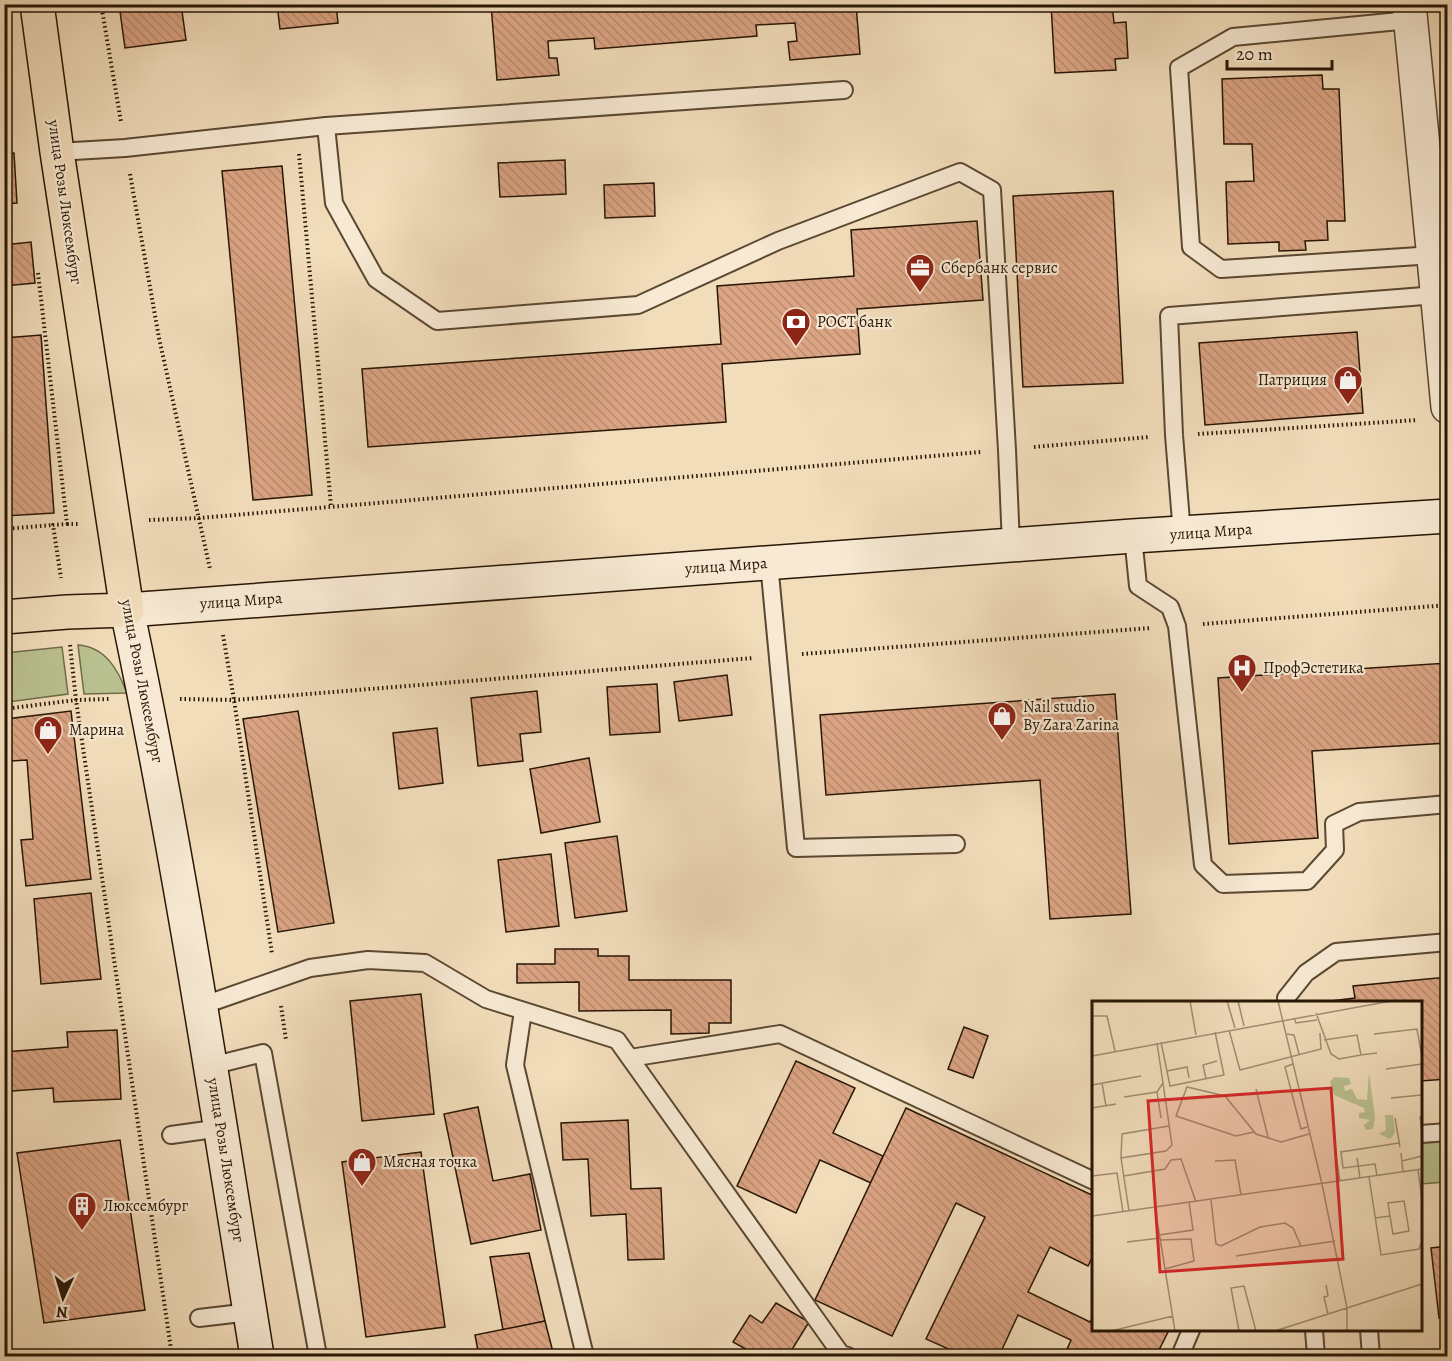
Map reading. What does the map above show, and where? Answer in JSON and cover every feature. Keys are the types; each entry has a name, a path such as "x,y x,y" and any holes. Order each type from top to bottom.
{"main road":[{"name":"улица Розы Люксембург","path":"37,4 57,152 128,610 201,1006 257,1356"},
{"path":"1410,12 1438,272 1436,413"},
{"name":"улица Мира","path":"4,617 128,610 1133,536 1448,516"}],"lane":[{"path":"1410,12 1233,37 1179,68 1191,247 1221,269 1438,272"},
{"path":"57,152 125,148 326,126 844,90"},
{"path":"326,126 334,203 376,279 437,321 638,305 778,241 960,172 992,190 1011,545"},
{"path":"1182,534 1174,435 1169,316 1438,272"},
{"path":"1133,536 1138,586 1170,607 1178,626 1203,865 1222,884 1307,880 1335,850 1334,824 1359,812 1448,804"},
{"path":"769,563 795,848 956,844"},
{"path":"1287,1001 1286,998 1306,974 1336,952 1448,942"},
{"path":"201,1006 310,968 368,960 425,963 486,999 617,1040 841,1354 848,1356"},
{"path":"523,1011 515,1065 585,1356"},
{"path":"630,1058 780,1034 1092,1180"},
{"path":"211,1065 263,1053 318,1356"},
{"path":"171,1135 221,1128"},
{"path":"1422,1134 1448,1132"},
{"path":"199,1318 250,1312"},
{"path":"1180,1356 1190,1331"},
{"path":"1314,1331 1316,1356"},
{"path":"1369,1331 1371,1356"}],"path":[{"path":"101,4 159,338 217,603 288,1050"},
{"path":"296,129 330,506"},
{"path":"37,264 67,524"},
{"path":"4,529 199,518 1436,413"},
{"path":"53,525 67,612 76,700 171,1356"},
{"path":"234,700 1448,605"}],"green space":[{"path":"78,645 96,650 110,661 127,693 84,694"},
{"path":"62,647 68,694 8,702 5,653"},
{"path":"1441,1142 1444,1182 1422,1184 1422,1143"}],"building":[{"path":"119,4 181,4 186,40 125,48"},
{"path":"277,4 336,4 338,23 280,29"},
{"path":"392,4 430,4 393,8"},
{"path":"491,4 856,4 860,54 790,60 788,42 797,41 795,23 756,25 757,36 595,49 594,38 548,41 549,58 557,58 559,75 497,80"},
{"path":"1051,4 1112,4 1114,23 1126,22 1128,58 1115,59 1116,70 1055,73"},
{"path":"1322,75 1323,89 1339,89 1345,221 1327,221 1328,240 1305,241 1306,250 1279,251 1279,242 1228,244 1226,182 1254,181 1252,144 1224,144 1222,79"},
{"path":"14,153 17,203 4,204 4,154"},
{"path":"565,160 566,194 500,197 498,163"},
{"path":"282,166 312,495 253,500 222,171"},
{"path":"654,183 655,216 605,218 604,185"},
{"path":"1113,191 1123,383 1023,387 1013,196"},
{"path":"977,221 983,300 857,309 860,354 722,364 726,422 368,447 362,369 721,344 717,286 854,276 851,230"},
{"path":"31,242 35,283 4,286 4,245"},
{"path":"1357,332 1363,413 1205,425 1199,343"},
{"path":"41,335 54,513 4,516 4,338"},
{"path":"1448,663 1448,743 1312,751 1318,838 1229,844 1218,678"},
{"path":"727,675 732,715 679,721 674,682"},
{"path":"657,684 660,732 610,735 607,687"},
{"path":"537,691 541,732 520,734 523,761 478,766 471,698"},
{"path":"1115,694 1131,914 1050,919 1040,780 826,795 820,715"},
{"path":"71,711 91,879 26,886 21,840 33,839 27,760 11,761 6,719"},
{"path":"298,711 334,923 278,932 243,719"},
{"path":"437,728 443,783 399,789 393,733"},
{"path":"589,758 600,822 541,833 530,769"},
{"path":"617,836 627,911 575,918 565,843"},
{"path":"551,854 559,926 506,932 498,860"},
{"path":"91,893 101,979 41,984 34,899"},
{"path":"4,934 9,965 4,965"},
{"path":"555,949 598,949 598,956 629,956 629,980 731,980 731,1023 709,1023 709,1033 671,1034 671,1010 579,1011 579,982 517,983 517,964 555,964"},
{"path":"1448,977 1448,1079 1422,1081 1422,1001 1331,1001 1355,998 1353,986"},
{"path":"421,994 434,1114 362,1121 350,1001"},
{"path":"964,1027 988,1036 973,1078 948,1069"},
{"path":"117,1030 121,1099 54,1102 53,1088 12,1091 9,1083 4,1083 4,1052 68,1047 67,1032"},
{"path":"796,1061 855,1088 833,1133 883,1156 871,1183 820,1160 796,1213 737,1186"},
{"path":"478,1107 493,1181 530,1174 541,1230 471,1244 444,1114"},
{"path":"906,1108 1092,1195 1092,1258 1088,1266 1050,1247 1028,1292 1090,1322 1092,1318 1092,1331 1168,1331 1156,1356 1140,1353 1138,1356 1064,1356 1071,1340 1018,1315 999,1356 964,1356 926,1339 985,1217 956,1203 892,1336 815,1300"},
{"path":"628,1120 631,1189 661,1188 664,1259 628,1260 626,1214 591,1216 588,1159 563,1160 561,1123"},
{"name":"Люксембург","path":"120,1140 145,1310 44,1323 17,1153"},
{"path":"421,1152 445,1327 366,1337 342,1162"},
{"path":"1448,1246 1448,1317 1439,1318 1431,1248"},
{"path":"529,1253 545,1321 503,1330 490,1257"},
{"path":"776,1303 809,1322 788,1356 758,1356 733,1342 750,1315 762,1323"},
{"path":"545,1321 554,1356 479,1356 475,1335"}],"place":[{"name":"Сбербанк сервис","path":"920,294"},
{"name":"РОСТ банк","path":"796,348"},
{"name":"Патриция","path":"1348,406"},
{"name":"ПрофЭстетика","path":"1242,694"},
{"name":"Nail studio By Zara Zarina","path":"1002,742"},
{"name":"Марина","path":"48,756"},
{"name":"Мясная точка","path":"362,1188"},
{"name":"Люксембург","path":"82,1232"}]}
